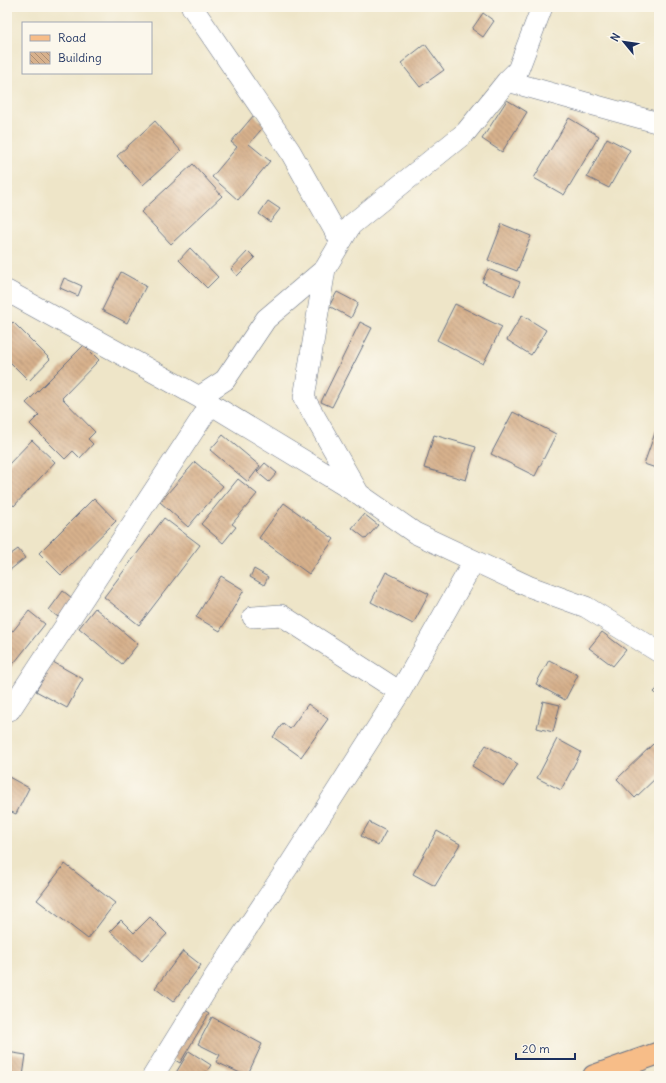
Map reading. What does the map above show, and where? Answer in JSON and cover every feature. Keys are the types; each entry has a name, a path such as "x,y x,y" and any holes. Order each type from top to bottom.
{"main road":[{"path":"594,1076 659,1054"}],"street":[{"path":"192,7 290,151 340,240"},
{"path":"359,494 304,398 324,269 340,240 351,225 466,132 507,80 518,70 542,7"},
{"path":"507,80 659,123"},
{"path":"10,710 205,401 225,380 266,319 324,269"},
{"path":"7,291 205,401 359,494 415,533 528,586 586,607 659,652"},
{"path":"153,1076 215,976 294,857 400,692 474,561"},
{"path":"253,617 281,615 400,692"}],"building":[{"path":"483,13 494,21 483,37 472,29"},
{"path":"425,44 444,70 420,87 401,63"},
{"path":"507,100 527,112 502,152 482,139"},
{"path":"254,115 265,125 249,144 270,161 238,200 212,177 237,147 231,142"},
{"path":"569,118 599,136 564,195 534,178"},
{"path":"155,121 181,151 143,185 117,156"},
{"path":"607,138 630,150 609,188 587,177"},
{"path":"193,164 222,196 171,244 141,212"},
{"path":"268,201 280,209 270,222 259,214"},
{"path":"502,224 531,236 517,271 488,260"},
{"path":"190,248 218,277 207,288 179,260"},
{"path":"248,251 255,258 237,276 231,269"},
{"path":"488,269 520,282 514,296 482,282"},
{"path":"121,272 146,286 127,323 102,310"},
{"path":"64,278 82,286 78,296 60,288"},
{"path":"337,292 358,303 351,318 329,306"},
{"path":"455,304 502,327 483,364 437,340"},
{"path":"522,315 546,330 531,355 507,340"},
{"path":"13,322 50,359 29,381 7,359 7,328"},
{"path":"360,322 372,328 332,407 321,402"},
{"path":"84,345 99,360 62,398 95,432 88,439 93,444 80,458 73,451 65,459 30,424 39,415 26,403"},
{"path":"513,412 556,434 535,476 491,454"},
{"path":"656,430 659,431 659,469 644,464"},
{"path":"223,435 260,466 248,482 210,450"},
{"path":"434,435 476,447 466,480 424,468"},
{"path":"32,440 55,462 14,506 7,498 7,466"},
{"path":"195,462 223,486 188,527 160,502"},
{"path":"265,463 277,473 269,482 257,472"},
{"path":"238,479 257,494 232,524 236,527 223,543 201,524"},
{"path":"94,498 116,521 61,575 39,553"},
{"path":"284,503 334,539 309,574 259,538"},
{"path":"364,514 378,525 366,539 352,528"},
{"path":"164,518 200,545 139,625 104,597"},
{"path":"18,549 25,558 10,570 7,566 7,557"},
{"path":"254,569 268,577 264,585 250,577"},
{"path":"386,572 429,594 413,624 371,602"},
{"path":"221,576 244,590 220,631 196,617"},
{"path":"63,591 76,601 62,620 49,610"},
{"path":"95,608 138,644 122,664 79,628"},
{"path":"29,611 45,624 11,667 7,664 7,627 13,631"},
{"path":"602,632 626,650 613,666 589,648"},
{"path":"549,660 578,675 565,700 536,684"},
{"path":"53,662 83,679 67,708 36,691"},
{"path":"659,687 659,697 654,692"},
{"path":"543,701 560,705 553,732 537,728"},
{"path":"308,704 328,719 301,757 273,737 283,723 290,729"},
{"path":"557,739 581,752 561,790 537,778"},
{"path":"653,744 659,750 659,775 635,798 617,779"},
{"path":"486,745 518,764 504,786 472,766"},
{"path":"7,776 29,788 16,814 7,810"},
{"path":"369,822 386,831 378,846 361,836"},
{"path":"437,831 460,844 435,886 413,874"},
{"path":"65,864 115,903 88,939 37,900"},
{"path":"150,917 167,934 142,961 110,931 121,920 134,933"},
{"path":"183,951 201,965 173,1002 155,988"},
{"path":"199,1008 209,1014 180,1063 170,1057"},
{"path":"212,1017 262,1044 247,1076 216,1062 220,1055 198,1044"},
{"path":"189,1051 211,1065 204,1076 174,1076"},
{"path":"7,1052 26,1055 23,1076 7,1076"}]}
